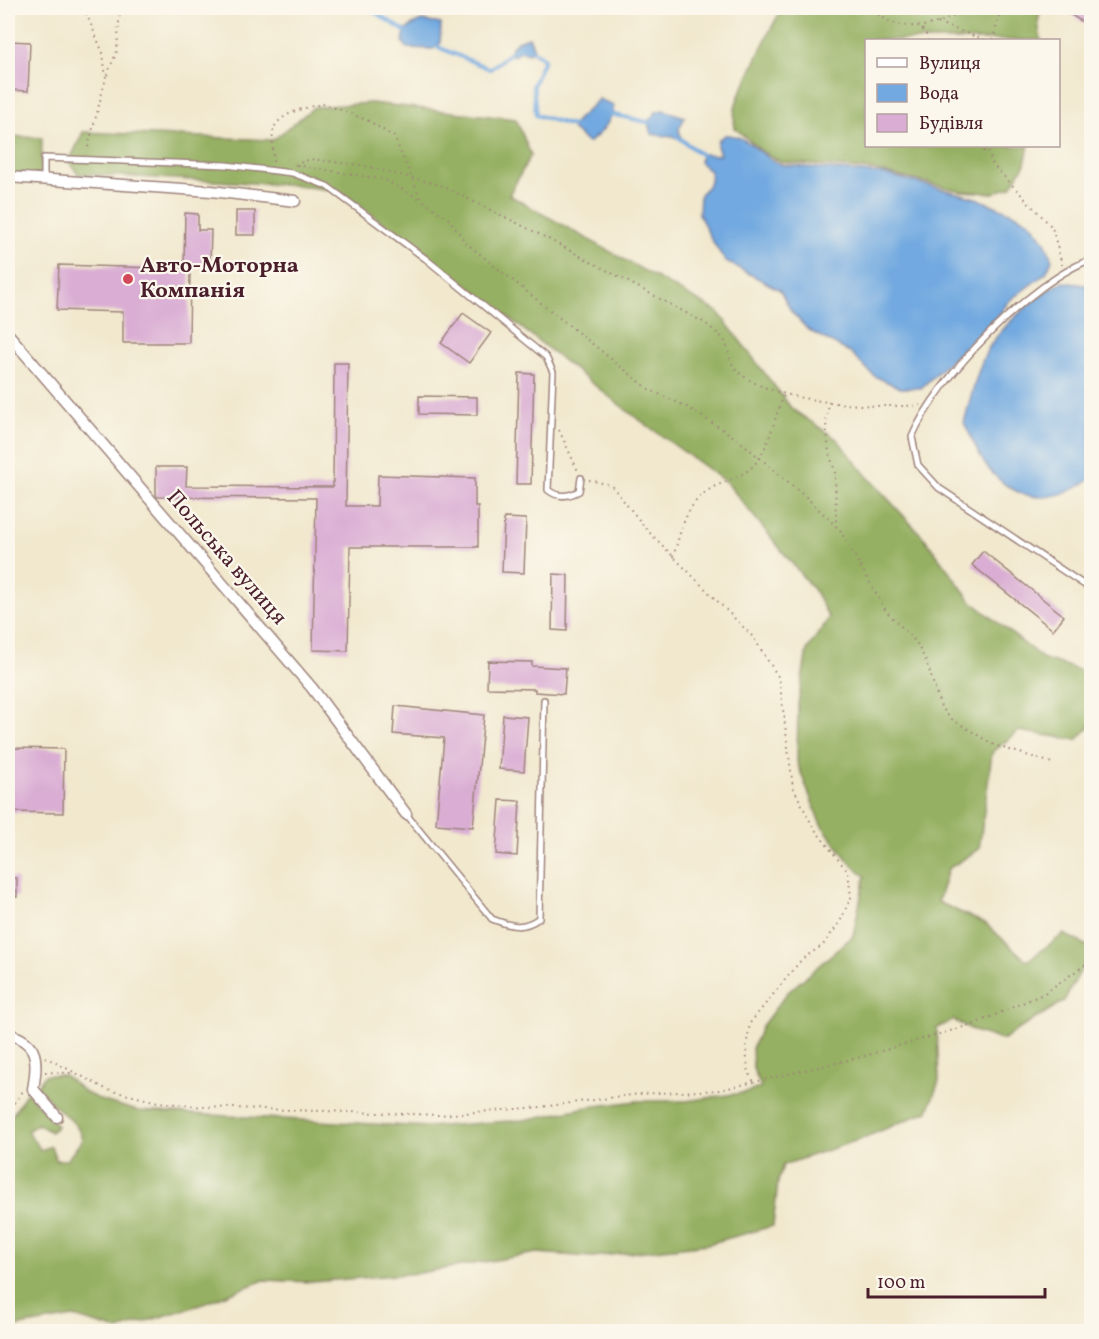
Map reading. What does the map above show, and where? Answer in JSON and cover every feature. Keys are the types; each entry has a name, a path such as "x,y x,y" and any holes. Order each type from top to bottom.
{"street":[{"path":"8,177 211,191 295,201"},
{"name":"Польська вулиця","path":"8,334 312,688 406,814"},
{"path":"8,1034 28,1042 34,1051 33,1089 57,1117"}],"lane":[{"path":"44,179 44,158 226,165 279,171 327,186 426,259 546,357 553,372 548,490 554,495 570,496 579,491 581,478"},
{"path":"1092,259 1031,295 992,330 931,404 912,437 915,457 926,476 939,488 1092,590"},
{"path":"406,814 492,919 510,926 529,926 539,918 544,700"}],"path":[{"path":"84,8 103,53 106,78"},
{"path":"84,160 106,78 117,51 120,8"},
{"path":"868,8 896,24 918,26 951,19 968,8"},
{"path":"993,39 1001,8"},
{"path":"938,23 982,39"},
{"path":"918,26 925,32 928,39"},
{"path":"271,170 274,129 279,122 298,110 325,105 369,121 394,137 421,199"},
{"path":"981,147 1052,227 1058,243 1059,264 1075,267"},
{"path":"986,147 988,156"},
{"path":"279,171 310,159 361,165 440,185 539,234 705,323 724,341 734,367 758,386 829,400 893,407 931,404"},
{"path":"294,165 304,164 385,180 421,199 450,220 466,243 650,390 687,407 759,456 836,525 851,547 862,573 886,611 915,642 927,663 940,705 950,718 994,745 1052,763"},
{"path":"673,557 680,527 690,507 713,487 753,465 759,456 785,393"},
{"path":"829,400 826,423 829,453 836,471 836,525"},
{"path":"551,414 581,478 611,486 648,531 753,638 779,678 793,787 813,827 848,872 850,897 840,922 823,945 802,959 750,1023 746,1047 748,1072 754,1082"},
{"path":"34,1051 108,1090 158,1102 204,1107 439,1115 541,1107 639,1094 720,1090 861,1057 974,1024 1043,994 1092,960"}],"green space":[{"path":"783,8 1041,8 1038,22 1041,39 865,39 865,147 1029,147 1025,164 1011,187 993,193 961,191 873,170 781,162 764,153 735,128 734,119 738,98"},
{"path":"371,103 516,119 531,155 509,195 718,312 792,409 837,439 866,475 926,540 971,601 1042,658 1091,674 1091,725 1077,740 1018,731 992,753 979,849 948,869 938,902 986,924 1027,961 1064,934 1091,948 1091,952 1064,1001 1002,1040 977,1032 953,1020 937,1028 939,1081 928,1111 861,1139 783,1165 778,1182 773,1226 708,1244 592,1257 537,1253 419,1273 312,1282 264,1280 203,1304 118,1330 74,1317 19,1326 8,1331 8,1122 27,1092 57,1126 51,1132 38,1124 27,1131 41,1150 51,1146 56,1160 67,1160 82,1140 76,1126 52,1104 37,1086 45,1075 64,1075 86,1093 103,1101 138,1111 427,1127 524,1120 588,1107 637,1101 686,1101 749,1092 761,1087 753,1068 752,1048 762,1026 787,993 853,936 865,876 850,863 820,823 797,762 798,704 807,650 829,618 816,593 727,483 630,413 443,266 339,191 292,185 78,174 69,162 83,132 273,140 314,107"},
{"path":"8,136 42,138 41,176 8,174"}],"water":[{"path":"422,21 441,24 440,44 433,49 407,48 403,42 406,31"},
{"path":"529,37 534,49 529,53 521,51 513,56 510,50 517,41"},
{"path":"599,99 614,106 613,112 605,127 588,143 572,129 576,121"},
{"path":"663,110 685,117 679,129 681,138 651,134 648,122 656,112"},
{"path":"725,135 741,138 768,158 783,165 884,174 976,198 1031,223 1045,241 1052,260 1046,273 1009,301 998,316 921,388 900,388 874,376 851,353 808,330 791,311 780,290 725,261 699,214 700,194 710,182 710,171 700,162 701,154 720,155 718,140"},
{"path":"1063,282 1091,286 1091,479 1064,493 1037,497 1012,489 988,468 964,423 978,371 990,345 1030,304"}],"building":[{"path":"1060,8 1092,8 1092,28"},
{"path":"8,41 30,42 28,91 8,90"},
{"path":"236,211 255,211 255,235 236,235"},
{"path":"185,213 198,214 198,230 211,230 210,266 184,265"},
{"path":"59,265 190,269 189,343 123,343 123,312 57,310"},
{"path":"463,313 491,333 469,363 441,343"},
{"path":"334,363 348,363 346,506 377,506 378,475 475,478 475,506 478,506 478,547 350,547 348,651 313,650 316,498 157,497 156,494 156,467 187,467 186,486 333,487"},
{"path":"519,373 534,374 531,484 516,484"},
{"path":"419,396 477,397 477,415 419,414"},
{"path":"504,518 526,519 524,573 502,572"},
{"path":"983,551 1064,616 1053,630 972,565"},
{"path":"553,574 568,575 567,631 552,630"},
{"path":"488,661 532,662 532,666 566,668 564,694 535,692 535,689 487,688"},
{"path":"395,706 484,715 473,827 436,824 444,738 393,734"},
{"path":"503,715 528,717 524,771 499,769"},
{"path":"8,748 64,749 63,813 8,812"},
{"path":"500,800 520,801 517,856 496,854"},
{"path":"8,878 17,878 17,897 8,897"}],"waterway":[{"path":"368,8 408,33"},
{"path":"433,45 490,69 514,50"},
{"path":"529,48 544,59 533,85 536,115 576,127"},
{"path":"610,114 652,123"},
{"path":"677,136 704,157"}],"place":[{"name":"Авто-Моторна Компанія","path":"128,279"}]}
